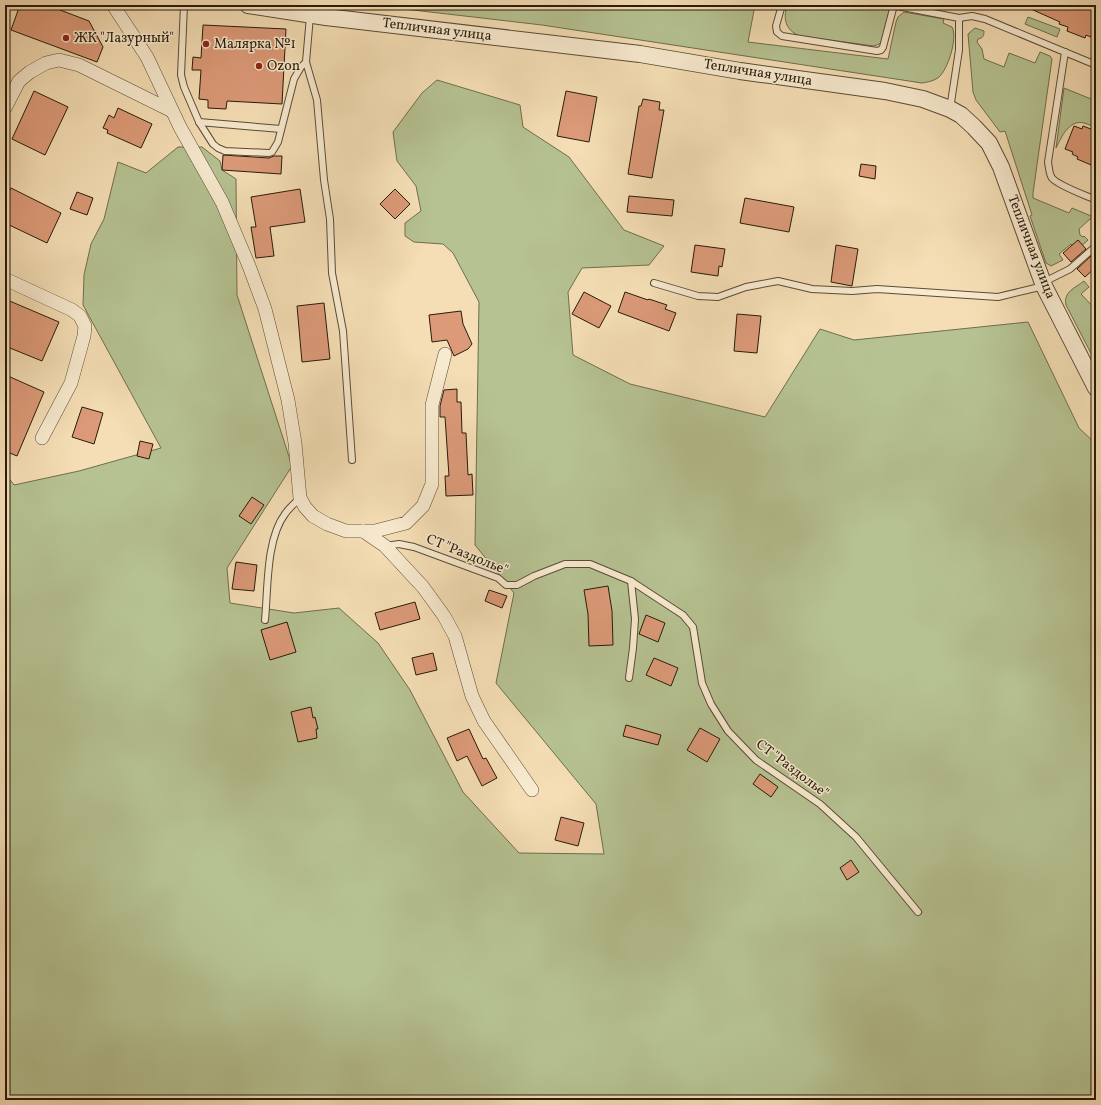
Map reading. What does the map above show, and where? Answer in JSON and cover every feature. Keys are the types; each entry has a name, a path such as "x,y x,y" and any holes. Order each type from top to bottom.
{"street":[{"path":"113,5 148,57 172,112 222,202 266,309 288,400 295,443 300,498 305,507 313,516 327,524 346,531 375,531 406,524 423,506 432,484 432,405 446,354"},
{"name":"Тепличная улица","path":"248,5 310,14 640,54 740,71 885,91 923,99 950,109 961,115 970,123 989,144 1001,167 1044,286 1096,388"},
{"path":"5,108 19,81 30,72 46,63 59,60 79,65 172,112"},
{"path":"5,279 72,310 80,316 85,326 84,336 71,383 42,438"},
{"path":"363,531 385,546 422,588 444,616 455,636 472,696 484,722 532,790"}],"lane":[{"path":"184,5 181,75 184,88 199,122 213,144 225,151 268,154 272,152 278,142 294,80 301,67 306,62"},
{"path":"782,5 776,26 777,32 782,36 877,51 881,50 884,47 893,5 959,18 972,16 985,19 1096,65"},
{"path":"310,14 306,62 317,100 324,180 330,219 332,273 343,331 352,460"},
{"path":"950,109 959,50 959,18"},
{"path":"1065,52 1048,162 1049,170 1052,178 1058,184 1096,200"},
{"path":"199,122 281,129"},
{"path":"654,283 698,296 718,297 746,287 778,281 812,289 852,292 877,290 998,297 1044,286 1050,279 1070,269 1096,246"},
{"path":"265,620 271,552 274,538 284,515 300,498"},
{"name":"СТ \"Раздолье\"","path":"385,546 399,544 414,547 498,578 506,585 517,585 534,576 565,564 590,564 631,581 683,615 693,628 702,682 711,704 728,731 756,760 820,804 856,837 918,912"},
{"path":"629,678 635,619 631,581"}],"green space":[{"path":"370,5 755,5 748,42 888,59 896,22 898,17 904,12 944,19 943,23 952,27 954,38 949,61 942,73 939,77 929,82 922,83 542,25"},
{"path":"787,5 887,5 890,12 882,43 874,46 800,36 795,34 786,24 785,15"},
{"path":"1028,17 1060,29 1057,37 1025,24"},
{"path":"975,28 984,31 983,36 978,39 977,42 982,49 984,59 1004,67 1009,53 1035,63 1040,52 1050,56 1052,59 1033,198 1069,213 1072,208 1096,218 1096,221 1090,219 1079,229 1080,235 1083,237 1084,236 1088,240 1077,250 1071,244 1059,254 1063,260 1051,266 1046,263 1030,216 1032,215 1005,131 1000,132 976,100 973,92 968,34"},
{"path":"437,80 520,105 523,127 569,157 624,230 664,246 649,265 582,268 568,292 573,355 630,384 765,417 820,329 854,340 1028,322 1079,428 1096,444 1096,1100 5,1100 5,473 14,485 79,471 161,448 83,305 84,275 91,244 104,219 118,162 146,173 178,147 202,147 220,161 222,170 236,179 237,295 292,466 227,568 230,603 294,613 339,608 378,643 410,690 463,792 519,853 604,854 596,804 496,683 514,593 475,545 479,302 453,253 443,244 414,242 405,236 405,223 421,211 416,186 397,161 393,132 422,93"},
{"path":"1064,88 1096,101 1096,128 1084,123 1074,124 1066,130 1056,148"},
{"path":"1084,281 1089,287 1081,294 1096,310 1096,363 1066,305 1066,297 1068,294"}],"building":[{"name":"ЖК \"Лазурный\"","path":"20,5 47,5 89,21 103,47 97,62 11,30"},
{"path":"1022,5 1096,5 1096,39 1086,35 1085,38 1067,31 1068,27 1059,24 1060,22"},
{"path":"203,25 286,29 282,104 227,101 226,109 208,108 208,100 199,99 201,70 192,70 193,57 201,58"},
{"path":"34,91 68,107 45,155 12,139"},
{"path":"566,91 597,97 589,142 557,136"},
{"path":"643,99 660,102 659,110 664,110 652,178 628,174 639,106 641,106"},
{"path":"118,108 152,124 141,148 107,133 108,130 103,128 109,115 114,118"},
{"path":"1074,126 1082,129 1083,126 1096,131 1096,167 1077,159 1078,157 1072,154 1073,152 1065,149"},
{"path":"223,155 269,158 274,156 282,156 281,174 222,170"},
{"path":"861,164 876,166 875,179 859,176"},
{"path":"11,188 61,213 47,243 5,223 5,200"},
{"path":"300,189 305,222 270,227 274,256 256,258 251,227 256,227 251,197"},
{"path":"395,189 410,204 395,219 380,204"},
{"path":"77,192 93,198 87,215 70,209"},
{"path":"629,196 674,200 672,216 627,212"},
{"path":"745,198 794,207 789,232 740,223"},
{"path":"1078,240 1086,249 1071,262 1063,253"},
{"path":"695,245 725,249 722,267 719,266 718,276 691,272"},
{"path":"836,245 858,249 852,286 831,282"},
{"path":"1092,255 1096,260 1096,267 1085,277 1077,269"},
{"path":"584,292 611,306 599,328 572,314"},
{"path":"625,292 667,305 665,309 676,313 669,331 618,312"},
{"path":"5,299 59,322 42,361 5,346"},
{"path":"324,303 330,359 302,362 297,306"},
{"path":"461,311 463,324 472,344 468,349 454,356 447,340 432,342 429,315"},
{"path":"737,314 761,316 757,353 734,351"},
{"path":"8,376 44,392 17,456 5,451 5,384"},
{"path":"457,389 457,402 461,402 462,433 466,433 468,475 472,474 473,495 446,496 445,476 449,476 445,417 440,417 440,406 444,390"},
{"path":"82,407 103,413 94,444 72,437"},
{"path":"140,441 153,444 149,459 137,456"},
{"path":"252,497 264,505 251,524 239,516"},
{"path":"236,562 257,565 254,591 232,589"},
{"path":"608,586 612,611 613,645 589,646 588,614 584,590"},
{"path":"489,590 507,596 502,608 485,601"},
{"path":"415,602 420,619 380,630 375,613"},
{"path":"646,615 665,623 658,642 639,634"},
{"path":"287,622 296,652 270,660 261,630"},
{"path":"433,653 437,670 416,675 412,658"},
{"path":"654,658 678,668 671,686 646,675"},
{"path":"311,707 313,718 315,717 318,729 316,729 317,738 298,742 291,712"},
{"path":"626,725 661,735 658,745 623,736"},
{"path":"700,728 720,739 707,762 687,750"},
{"path":"469,729 483,759 486,758 497,778 482,786 467,756 457,761 447,738"},
{"path":"760,774 778,787 771,797 753,784"},
{"path":"561,817 584,823 578,846 555,840"},
{"path":"851,860 859,872 847,880 840,868"}],"place":[{"name":"ЖК \"Лазурный\"","path":"66,38"},
{"name":"Малярка №1","path":"206,44"},
{"name":"Ozon","path":"259,66"}]}
